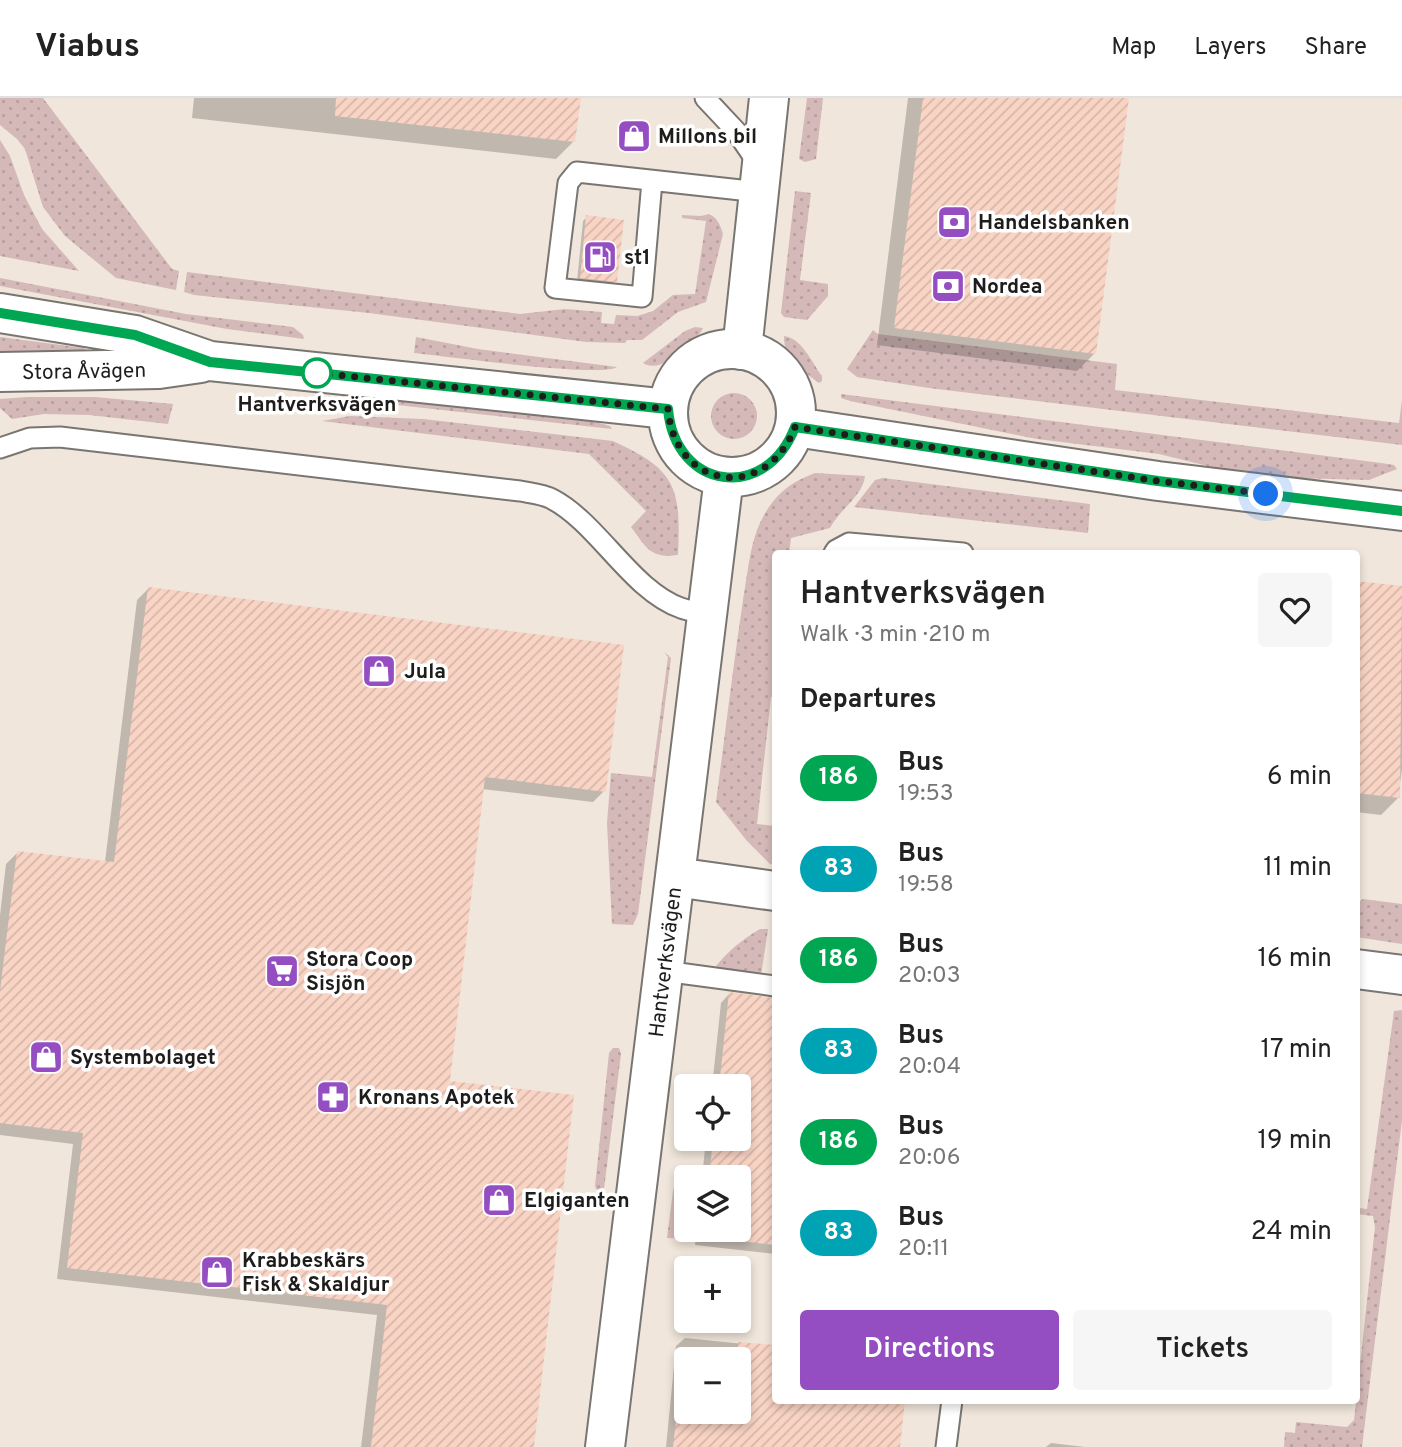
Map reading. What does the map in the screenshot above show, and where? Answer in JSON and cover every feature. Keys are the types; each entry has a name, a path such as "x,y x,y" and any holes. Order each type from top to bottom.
{"street":[{"path":"742,350 769,98"},
{"name":"Stora Åvägen","path":"0,313 135,335 210,362"},
{"path":"720,350 742,350 762,356 778,369 790,386 796,406 795,427 788,445 776,460 761,471 724,477 705,472 683,454 669,428 668,409 673,388 692,364 720,350"},
{"name":"Stora Åvägen","path":"0,372 159,369 210,362 668,409"},
{"path":"795,427 1158,481 1402,511"},
{"name":"Hantverksvägen","path":"605,1447 724,477"},
{"path":"675,877 772,891"},
{"path":"1360,970 1402,975"}],"lane":[{"path":"652,181 642,297 555,288 568,183 577,172 652,181 760,180 736,131 705,98"},
{"path":"0,449 30,438 60,437 493,488 549,497 575,513 653,592 679,608 707,614"},
{"path":"836,550 849,543 929,550"},
{"path":"664,971 772,986"},
{"path":"946,1447 951,1404"}],"shaded area":[{"path":"0,98 1402,98 1402,1447 0,1447"},
{"path":"0,98 43,98 172,269 179,271 176,290 116,278 65,236 43,207 25,149 0,125"},
{"path":"807,98 823,98 816,159 805,162 799,159"},
{"path":"0,140 10,156 24,195 42,229 79,271 0,256"},
{"path":"795,191 811,193 800,280 828,284 828,296 807,320 784,317 781,313"},
{"path":"709,214 717,220 723,234 706,302 678,312 642,340 627,340 625,343 586,342 184,292 187,272 520,314 565,309 602,312 601,323 614,324 616,315 637,316 653,311 673,295 695,294 706,221 682,218 682,215"},
{"path":"0,278 186,314 293,327 304,339 227,329 0,286"},
{"path":"695,327 703,328 693,342 677,356 659,365 650,366 643,363 685,331"},
{"path":"873,330 878,334 1117,364 1115,390 1399,423 1402,400 1402,445 857,377 847,369"},
{"path":"784,336 801,346 822,376 822,381 819,383 795,363 787,351"},
{"path":"0,337 84,348 87,351 0,361"},
{"path":"416,337 478,349 617,367 605,370 554,368 414,353"},
{"path":"734,393 751,399 757,416 751,433 734,439 717,433 711,416 717,399"},
{"path":"841,394 1381,463 1394,465 1397,469 1369,480 1293,478 1228,471 1159,454 1037,439 850,401 841,398"},
{"path":"95,397 173,404 168,424 89,415 44,414 12,419 0,408 0,399"},
{"path":"381,398 584,419 610,426 612,429 379,403"},
{"path":"350,416 423,419 613,441 651,462 671,484 678,513 678,555 661,555 645,546 631,527 646,511 589,454 322,421"},
{"path":"815,473 865,476 860,490 830,528 791,538 789,550 772,550 772,697 757,824 772,826 772,864 747,841 716,802 743,600 755,536 763,517 778,495 798,480"},
{"path":"883,478 1090,504 1088,533 854,507 875,480"},
{"path":"664,652 671,658 638,914 633,925 612,924 607,823 611,773 652,777 668,657"},
{"path":"1363,899 1402,904 1402,944 1360,938 1360,901"},
{"path":"760,929 768,929 761,976 717,971 716,966 726,955"},
{"path":"1402,1010 1402,1120 1362,1447 1284,1447 1285,1432 1295,1433 1296,1422 1347,1427 1354,1420 1356,1404 1360,1404 1360,1365 1375,1227 1373,1216 1360,1214 1360,1208 1367,1209 1394,1011"},
{"path":"613,1048 619,1048 621,1054 602,1192 595,1186 609,1053"},
{"path":"674,1187 674,1238 667,1238"}],"building":[{"path":"336,98 581,98 575,142 335,116"},
{"path":"923,98 1129,98 1096,354 894,328"},
{"path":"586,215 624,220 617,282 580,278"},
{"path":"1360,581 1402,586 1400,798 1360,793"},
{"path":"148,587 624,645 606,792 485,777 450,1081 574,1095 534,1447 371,1447 387,1305 67,1268 83,1133 0,1123 0,991 17,851 114,862"},
{"path":"729,992 772,998 772,1245 747,1242 751,1242 751,1165 710,1165 712,1151 751,1151 751,1074 720,1074"},
{"path":"738,1342 772,1345 772,1404 905,1404 900,1447 673,1447 676,1424 751,1424 751,1347 738,1347"}],"bus line":[{"name":"186","path":"0,313 135,335 210,362 668,409 669,428 677,446 689,461 705,472 724,477 761,471 776,460 788,445 795,427 1158,481 1402,511"}],"place":[{"name":"Millons bil","path":"634,136"},
{"name":"Handelsbanken","path":"954,222"},
{"name":"st1","path":"600,257"},
{"name":"Nordea","path":"948,286"},
{"name":"Hantverksvägen","path":"317,373"},
{"name":"Jula","path":"379,671"},
{"name":"Stora Coop Sisjön","path":"282,971"},
{"name":"Systembolaget","path":"46,1057"},
{"name":"Kronans Apotek","path":"333,1097"},
{"name":"Elgiganten","path":"499,1200"},
{"name":"Krabbeskärs Fisk & Skaldjur","path":"217,1272"}],"route":[{"path":"317,373 668,409 669,428 677,446 689,461 705,472 724,477 761,471 776,460 788,445 795,427 1158,481 1266,494"}]}
